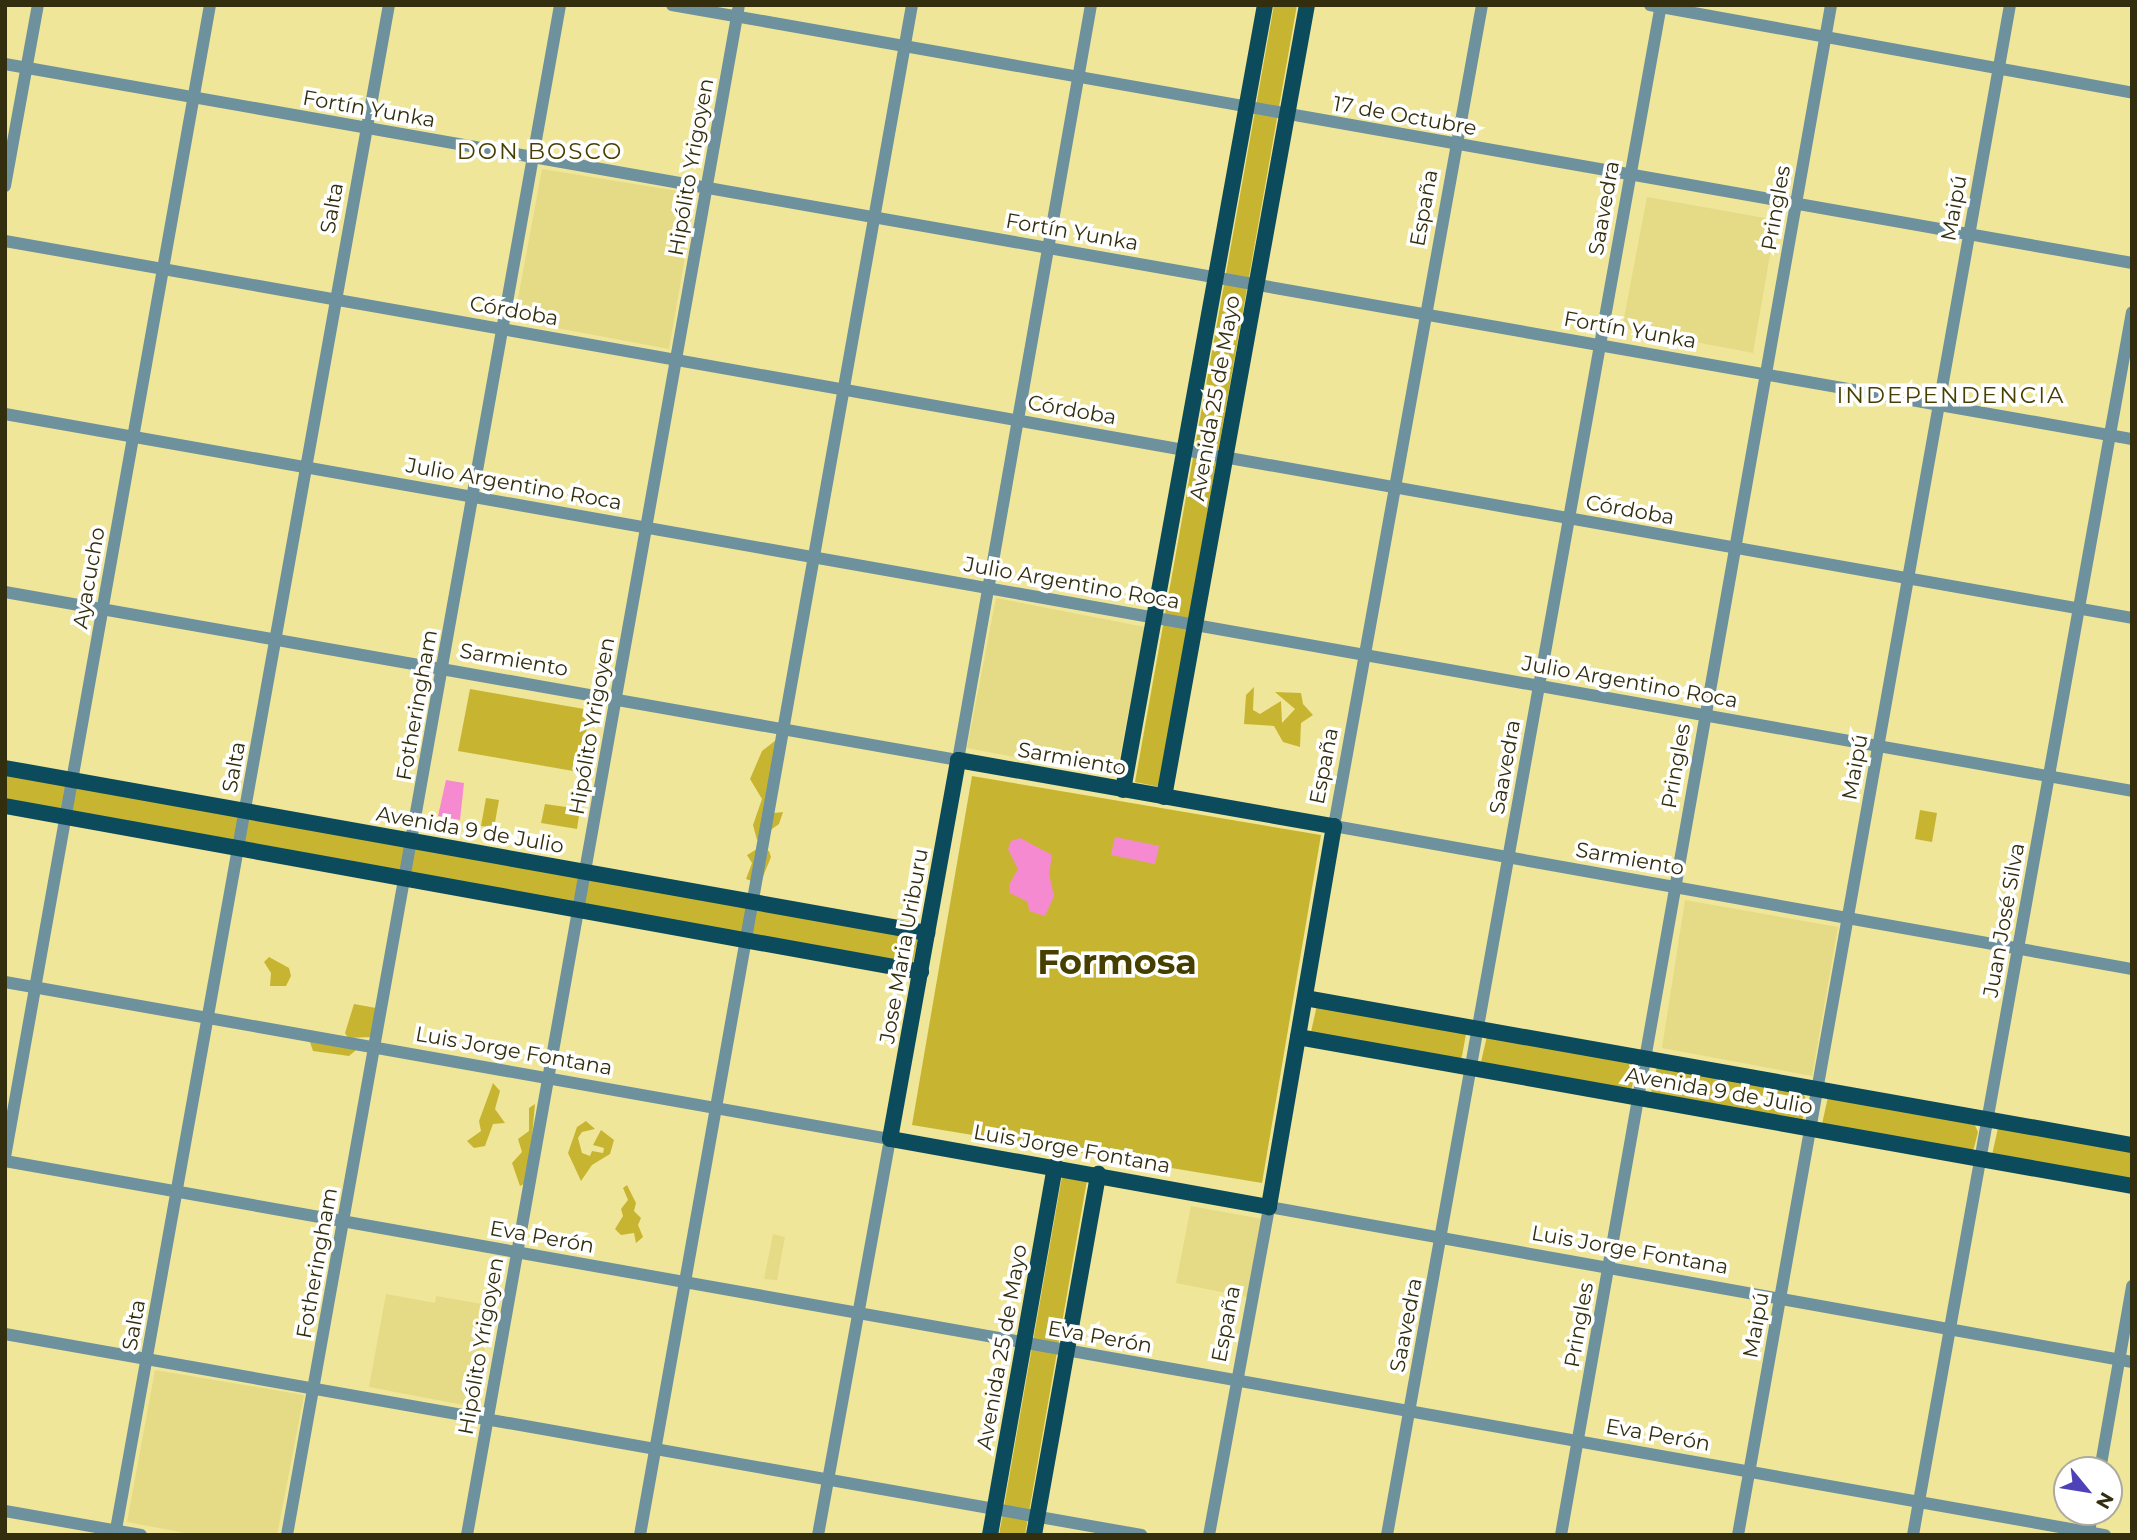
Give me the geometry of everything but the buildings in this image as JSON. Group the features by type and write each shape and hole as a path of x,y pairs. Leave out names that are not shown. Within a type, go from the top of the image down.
{"main road":[{"name":"Avenida 25 de Mayo","path":"1123,790 1265,5"},
{"name":"Avenida 25 de Mayo","path":"1164,797 1307,5"},
{"name":"Sarmiento","path":"958,760 1334,827"},
{"name":"Jose Maria Uriburu","path":"890,1139 958,760"},
{"name":"Avenida 9 de Julio","path":"5,768 927,933"},
{"path":"5,806 406,876 921,972"},
{"name":"España","path":"1269,1207 1334,827"},
{"name":"Avenida 9 de Julio","path":"1305,998 2132,1144"},
{"name":"Avenida 9 de Julio","path":"1298,1037 2132,1186"},
{"name":"Luis Jorge Fontana","path":"890,1139 1055,1166 1269,1207"},
{"name":"Avenida 25 de Mayo","path":"990,1535 1055,1166"},
{"path":"1034,1535 1098,1174"}],"street":[{"path":"5,186 38,5"},
{"name":"Ayacucho","path":"5,1159 133,437 160,268 210,5"},
{"name":"Salta","path":"116,1532 389,5"},
{"name":"Fotheringham","path":"287,1535 560,5"},
{"name":"17 de Octubre","path":"672,5 738,11 905,46 2132,263"},
{"path":"640,1535 912,5"},
{"path":"958,760 1091,5"},
{"name":"España","path":"1334,827 1482,5"},
{"name":"Pringles","path":"1561,1535 1831,5"},
{"name":"Maipú","path":"1738,1535 2010,5"},
{"path":"1657,6 2132,93"},
{"name":"Saavedra","path":"1387,1535 1657,6"},
{"name":"Hipólito Yrigoyen","path":"467,1535 738,11"},
{"name":"Fortín Yunka","path":"5,64 874,215 2132,439"},
{"name":"Córdoba","path":"5,241 2132,618"},
{"name":"Juan José Silva","path":"1913,1535 2132,312"},
{"name":"Julio Argentino Roca","path":"5,414 813,555 2132,791"},
{"name":"Sarmiento","path":"5,592 958,760"},
{"name":"Sarmiento","path":"1334,827 2132,969"},
{"name":"Luis Jorge Fontana","path":"5,982 890,1139"},
{"path":"818,1535 890,1139"},
{"name":"Eva Perón","path":"5,1159 177,1192 2105,1535"},
{"name":"España","path":"1209,1535 1269,1207"},
{"name":"Luis Jorge Fontana","path":"1269,1207 2125,1361"},
{"path":"2103,1456 2125,1361 2132,1286"},
{"path":"5,1334 1141,1535"},
{"path":"5,1511 141,1535"}],"shaded area":[{"path":"1274,5 1297,5 1159,787 1135,782"},
{"path":"542,169 696,194 669,349 514,320"},
{"path":"1647,197 1776,220 1753,353 1622,328"},
{"path":"996,598 1145,627 1116,776 967,748"},
{"path":"1254,687 1253,710 1260,714 1281,701 1282,723 1295,709 1275,692 1301,693 1303,704 1313,715 1301,723 1300,747 1283,742 1274,726 1244,724 1246,695"},
{"path":"470,689 590,710 579,772 458,751"},
{"path":"776,740 774,813 783,812 779,824 757,840 753,825 762,799 750,779 762,751"},
{"path":"5,774 918,938 913,963 5,800"},
{"path":"972,776 1321,835 1262,1183 912,1125"},
{"path":"446,780 464,783 460,820 438,816"},
{"path":"486,798 499,800 494,828 481,826"},
{"path":"545,804 580,809 577,829 541,823"},
{"path":"1920,810 1937,813 1932,842 1915,839"},
{"path":"1115,837 1159,846 1155,864 1111,855"},
{"path":"1020,838 1052,855 1049,874 1054,896 1045,916 1029,911 1028,902 1010,893 1009,885 1018,869 1008,849 1011,841"},
{"path":"757,849 769,851 771,857 760,884 746,879 752,863 747,855"},
{"path":"1685,900 1838,927 1812,1076 1662,1048"},
{"path":"269,957 289,968 291,976 286,986 270,986 271,973 264,962"},
{"path":"354,1004 376,1008 371,1037 348,1038 345,1033"},
{"path":"1317,1005 1466,1034 1462,1056 1460,1061 1311,1032"},
{"path":"1487,1036 1636,1064 1632,1087 1630,1091 1481,1062"},
{"path":"309,1039 356,1050 349,1056 313,1051"},
{"path":"1657,1067 1802,1090 1807,1102 1803,1118 1800,1122 1651,1093"},
{"path":"493,1083 500,1091 495,1109 505,1123 493,1124 485,1146 474,1148 467,1141 481,1131 479,1121"},
{"path":"1828,1097 1973,1121 1978,1132 1974,1148 1971,1153 1822,1124"},
{"path":"535,1104 528,1182 520,1186 512,1163 522,1152 518,1139 529,1131 529,1108"},
{"path":"586,1121 595,1129 582,1132 578,1138 582,1153 590,1156 592,1151 603,1153 604,1148 593,1145 601,1130 614,1140 610,1154 592,1165 581,1181 568,1153 577,1127"},
{"path":"1998,1128 2132,1150 2132,1183 1992,1155"},
{"path":"1062,1176 1087,1180 1025,1535 999,1535"},
{"path":"627,1185 636,1203 634,1211 641,1218 638,1225 643,1237 636,1243 634,1233 621,1235 615,1229 623,1216 621,1209 628,1200 623,1188"},
{"path":"1191,1206 1262,1219 1247,1297 1176,1283"},
{"path":"773,1234 785,1237 777,1280 764,1279"},
{"path":"386,1294 435,1303 436,1296 493,1306 474,1407 369,1387"},
{"path":"155,1370 304,1395 277,1535 196,1535 127,1522"}],"district":[{"name":"DON BOSCO","path":"540,151"},
{"name":"INDEPENDENCIA","path":"1951,395"},
{"name":"Formosa","path":"1117,962"}]}
